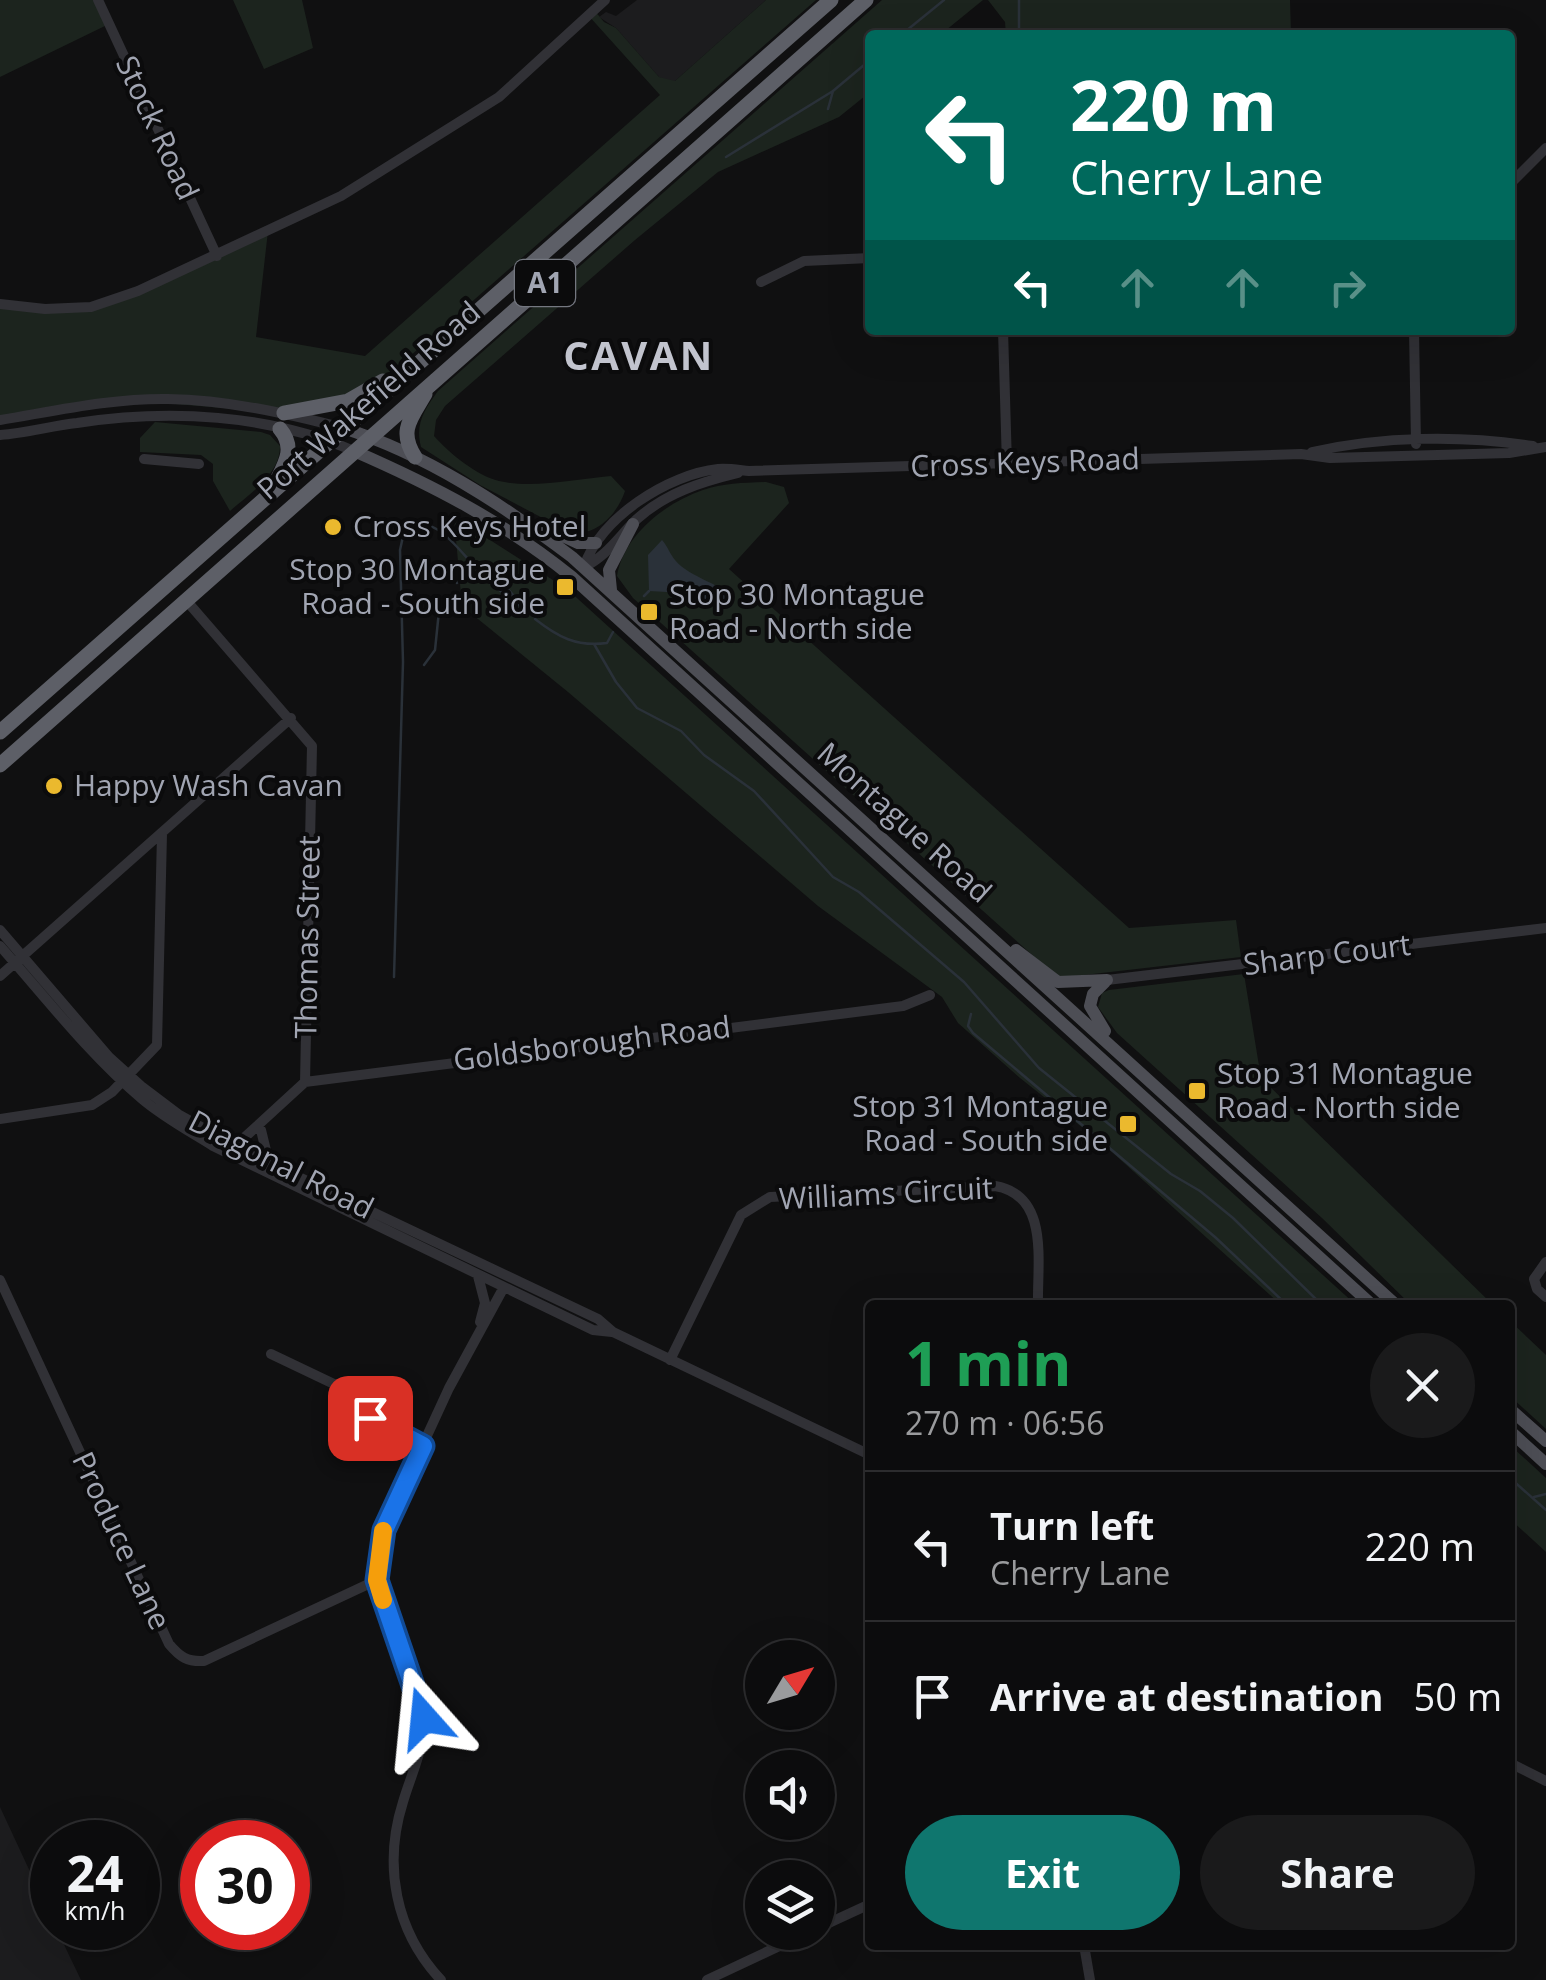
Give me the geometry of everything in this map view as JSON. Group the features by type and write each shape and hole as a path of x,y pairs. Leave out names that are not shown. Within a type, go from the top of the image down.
{"highway":[{"name":"Port Wakefield Road","path":"0,732 832,0"},
{"name":"Port Wakefield Road","path":"0,765 866,0"},
{"path":"271,492 290,450 282,421 360,396 441,342"},
{"path":"415,457 407,445 406,431 432,382"},
{"path":"147,600 176,593 185,599"},
{"path":"68,671 78,683 105,670"}],"main road":[{"name":"Montague Road","path":"343,428 415,457 532,526 584,567 1391,1300"},
{"name":"Montague Road","path":"354,451 442,490 534,548 644,642 1367,1300"},
{"path":"477,494 511,506 566,539 596,543"},
{"path":"611,590 610,570 633,524"},
{"path":"534,548 584,567 587,580 644,642"},
{"path":"984,930 1030,958 1054,980 1108,980"},
{"path":"1108,980 1093,994 1090,1006 1127,1060"},
{"path":"1515,1413 1546,1442"},
{"path":"1515,1436 1546,1464"}],"street":[{"name":"Stock Road","path":"98,0 216,256"},
{"path":"0,304 45,309 90,307 216,256 341,196 499,97 605,0"},
{"path":"1515,179 1546,148"},
{"path":"760,282 804,260 865,258"},
{"path":"1003,335 1007,465"},
{"path":"1414,335 1416,456"},
{"path":"130,417 138,400"},
{"path":"0,420 138,400 191,400 282,421 354,451"},
{"path":"0,435 130,417 282,421 343,428"},
{"name":"Cross Keys Road","path":"584,567 596,543 629,509 661,487 712,470 1007,465 1301,454 1364,444 1482,440 1545,447"},
{"name":"Cross Keys Road","path":"1301,454 1330,458 1416,456 1509,453 1545,447"},
{"path":"144,459 199,464"},
{"name":"Cross Keys Road","path":"584,567 600,560 659,503 686,488 749,471"},
{"name":"Thomas Street","path":"185,599 312,746 306,1082"},
{"path":"0,976 291,718"},
{"path":"0,1119 92,1105 112,1092 157,1045 162,834"},
{"name":"Sharp Court","path":"1108,980 1546,928"},
{"name":"Diagonal Road","path":"0,930 18,960"},
{"name":"Diagonal Road","path":"0,946 18,960 157,1111 477,1275 594,1330 613,1332"},
{"name":"Goldsborough Road","path":"306,1082 902,1006 930,994"},
{"path":"242,1155 263,1124 306,1082"},
{"path":"263,1124 269,1163"},
{"name":"Diagonal Road","path":"242,1155 269,1163 598,1319 613,1332 865,1453"},
{"name":"Williams Circuit","path":"670,1360 741,1215 770,1197 996,1186 1010,1189 1022,1195 1035,1219 1038,1300"},
{"path":"1546,1262 1534,1278 1546,1297"},
{"path":"441,1980 412,1942 396,1895 392,1854 401,1807 422,1745 424,1718 377,1580 384,1530 477,1333 504,1287 487,1266"},
{"path":"477,1275 485,1303 477,1333"},
{"name":"Produce Lane","path":"0,1280 169,1644 179,1657 204,1661 377,1580"},
{"path":"271,1354 336,1385 354,1396 370,1418 423,1446"},
{"path":"1515,1766 1546,1781"},
{"path":"835,1920 865,1906"},
{"path":"707,1980 770,1950"},
{"path":"1085,1950 1090,1980"}],"shaded area":[{"path":"0,0 98,0 109,24 0,77"},
{"path":"233,0 302,0 313,48 264,69"},
{"path":"637,0 766,0 675,81 667,81 616,28 599,17 606,12 616,16"},
{"path":"766,0 816,0 377,385 284,413 139,401 0,421 0,304 91,307 268,231 256,337 365,356 660,95 588,15 594,10 616,28 659,77 675,81"},
{"path":"882,0 983,0 946,30 865,30 865,96 839,117 718,172 445,406 436,420 434,436 464,463 491,478 526,484 611,476 625,491 604,523 588,532 569,532 480,485 421,447 422,418 438,391"},
{"path":"988,0 1290,0 1291,30 1006,30 1005,22"},
{"path":"155,422 261,432 280,446 279,456 262,483 230,511 213,481 213,464 201,455 140,452 140,438"},
{"path":"766,482 784,487 789,503 729,569 1129,928 1236,920 1241,957 1058,978 633,598 617,576 628,547 648,522 703,490"},
{"path":"454,517 567,589 1350,1300 1275,1300 1102,1143 958,1023 942,997 818,906 462,606"},
{"path":"662,540 681,566 733,600 698,606 681,602 667,592 649,591 648,555"},
{"path":"477,569 502,581 535,619 488,583"},
{"path":"1244,974 1261,1078 1488,1300 1406,1300 1322,1218 1117,1033 1098,1007 1102,993"},
{"path":"1515,1326 1546,1355 1546,1429 1515,1401"},
{"path":"1515,1450 1546,1478 1546,1552 1515,1524"},
{"path":"0,1807 30,1872 30,1950 67,1950 81,1980 0,1980"}],"waterway":[{"path":"907,30 944,0"},
{"path":"1019,0 1019,30"},
{"path":"726,157 833,91 865,64"},
{"path":"828,109 833,91"},
{"path":"394,977 403,662 400,550 404,532 414,526 435,528 477,569"},
{"path":"457,583 469,564"},
{"path":"644,596 649,591"},
{"path":"424,665 435,650 439,611"},
{"path":"535,619 577,642 607,643 613,632"},
{"path":"594,644 637,708 681,731 704,755 754,791 833,877 859,892 964,982 1039,1068 1171,1174 1233,1218 1317,1300"},
{"path":"971,1014 968,1026 973,1033 1215,1237 1282,1300"},
{"path":"1515,1482 1546,1510"},
{"path":"1534,1497 1546,1494"}],"slow traffic":[{"path":"383,1531 377,1580 383,1600"}],"place":[{"name":"Cross Keys Hotel","path":"333,527"},
{"name":"Stop 30 Montague Road - South side","path":"565,587"},
{"name":"Stop 30 Montague Road - North side","path":"649,612"},
{"name":"Happy Wash Cavan","path":"54,786"},
{"name":"Stop 31 Montague Road - North side","path":"1197,1091"},
{"name":"Stop 31 Montague Road - South side","path":"1128,1124"}],"district":[{"name":"CAVAN","path":"639,356"}],"route":[{"path":"370,1418 423,1446 384,1530 377,1580 424,1718"}]}
